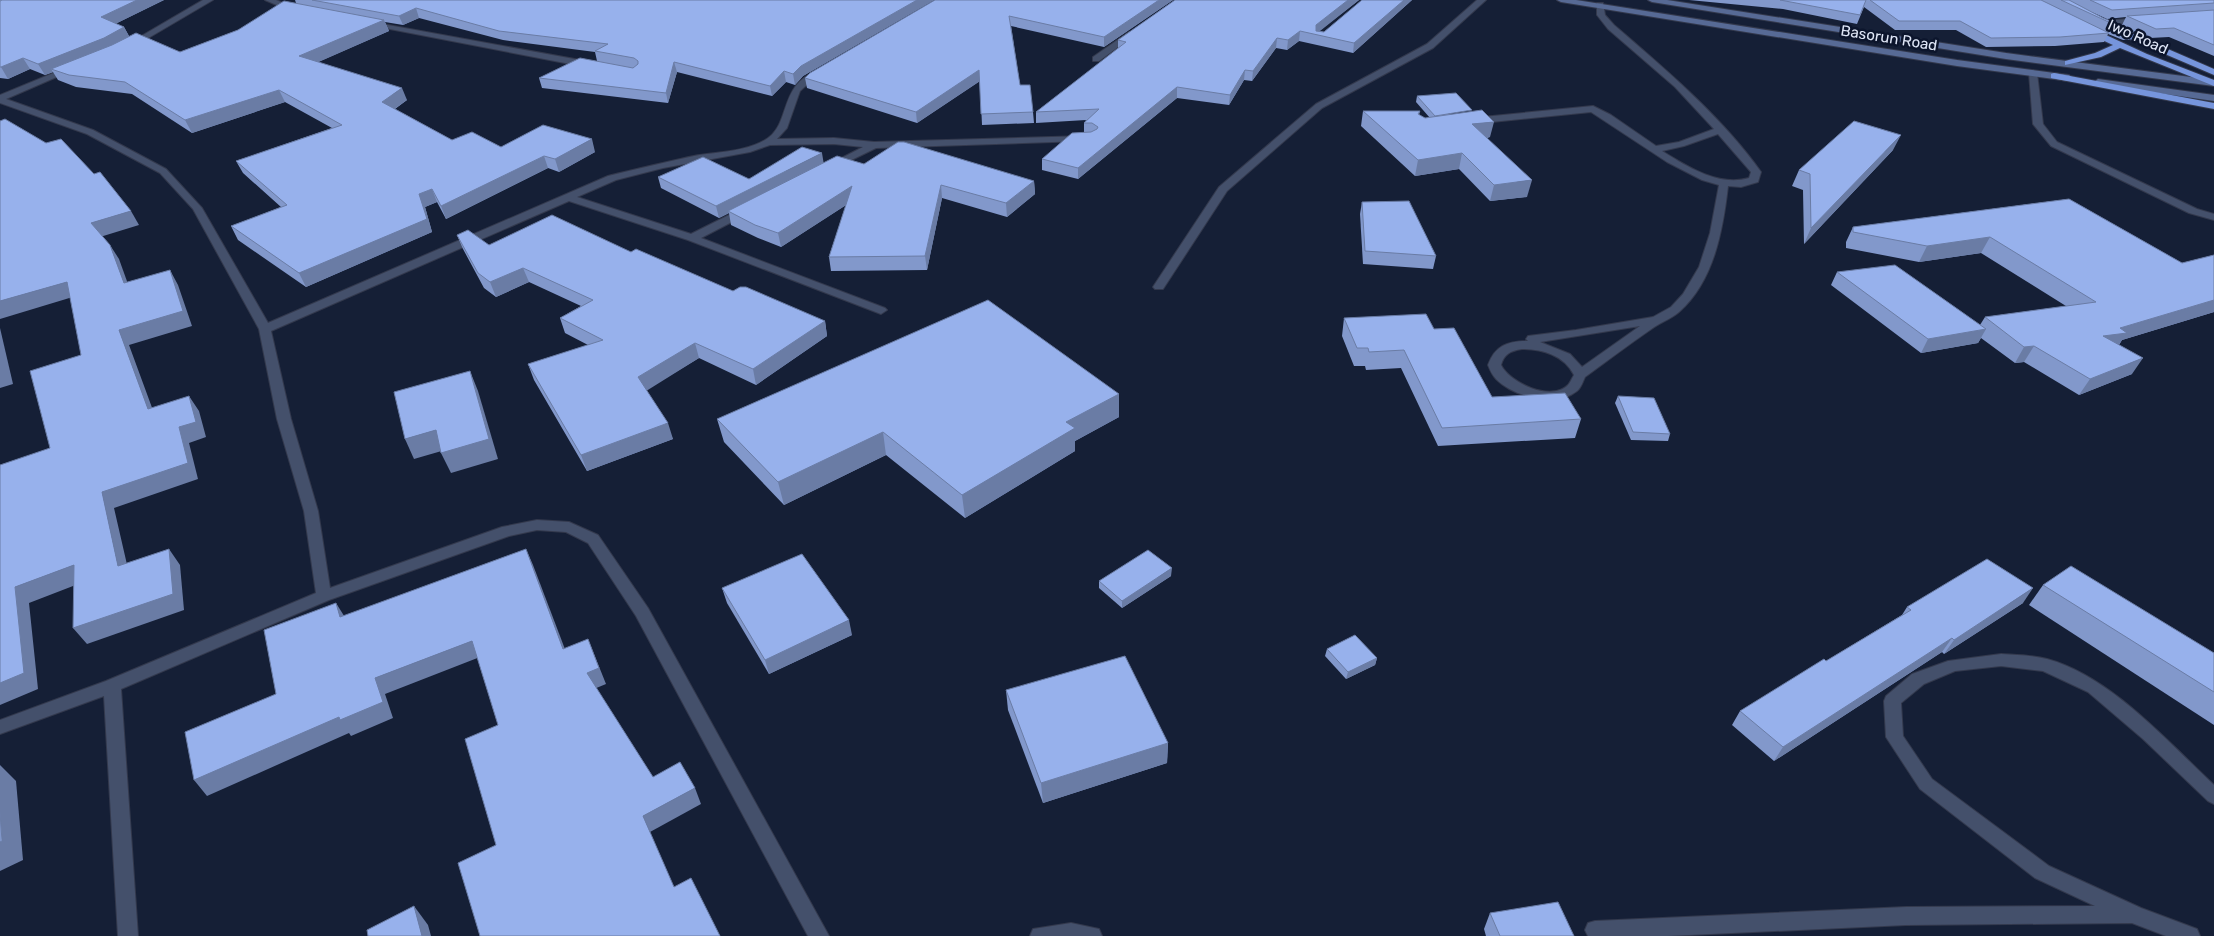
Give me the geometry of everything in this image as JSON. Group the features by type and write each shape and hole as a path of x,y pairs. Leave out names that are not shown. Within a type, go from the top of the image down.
{"highway":[{"name":"Iwo Road","path":"2093,19 2214,72"},
{"name":"Iwo Road","path":"2078,25 2120,45 2214,83"},
{"path":"2132,36 2214,68"},
{"path":"2068,63 2098,55 2120,45"},
{"path":"2054,76 2214,106"}],"main road":[{"name":"Basorun Road","path":"1561,0 1957,63 2214,98"},
{"name":"Basorun Road","path":"1652,0 2006,56 2214,83"}],"street":[{"path":"122,49 209,0"},
{"path":"269,0 303,11"},
{"path":"1159,287 1223,189 1319,106 1430,46 1482,0"},
{"path":"1466,122 1578,108 1593,109 1696,175 1739,184 1754,180 1756,172 1746,158 1678,85 1611,27 1601,15 1600,5"},
{"path":"2102,23 2149,20"},
{"path":"356,21 596,66"},
{"path":"1096,59 1142,27"},
{"path":"0,99 79,66"},
{"path":"769,142 782,128 796,90 807,80 832,66"},
{"path":"2033,73 2038,124 2054,144 2193,211 2214,217"},
{"path":"0,99 90,132 163,171 197,208 265,329 284,420 311,511 324,596"},
{"path":"1656,148 1681,144 1719,130"},
{"path":"265,329 612,178 663,165 750,150 769,142 834,141 874,145 1091,138"},
{"path":"822,172 874,145"},
{"path":"1580,375 1657,319 1674,310 1700,277 1722,208 1724,182"},
{"path":"568,197 692,238 880,310"},
{"path":"692,238 752,207"},
{"path":"1537,346 1532,339 1576,334 1657,319"},
{"path":"1537,346 1566,357 1575,366 1580,375 1579,383 1561,394 1548,395 1518,389 1506,382 1498,374 1494,366 1495,358 1501,351 1510,347 1537,346"},
{"path":"0,727 112,686 324,596 507,531 537,525 569,527 593,539 642,612 819,936"},
{"path":"2190,936 2135,915 2042,872 1926,784 1895,737 1892,702 1918,678 1954,665 2001,660 2045,665 2094,687 2149,734 2214,796"},
{"path":"112,686 128,936"},
{"path":"1595,930 1906,916 2135,915"},
{"path":"1040,936 1071,932 1092,936"}],"building":[{"path":"137,0 101,17 124,27 104,38 38,64 23,58 0,67 0,1"},
{"path":"312,0 917,0 801,66 793,74 784,71 770,86 674,62 666,93 539,78 580,58 633,68 638,64 638,61 634,58 595,51 608,44 499,31 416,8 399,16"},
{"path":"935,0 1159,0 1104,37 1009,16 1020,85 1030,85 1033,112 981,114 979,70 916,112 805,78 810,73"},
{"path":"1175,0 1348,0 1316,25 1316,31 1324,32 1362,0 1404,0 1354,43 1300,31 1288,40 1277,38 1253,71 1245,70 1230,95 1177,87 1078,168 1042,159 1072,133 1091,132 1097,129 1098,127 1092,123 1084,123 1099,109 1036,112 1126,42 1118,40"},
{"path":"1780,0 1866,0 1860,15"},
{"path":"1870,0 2041,0 2109,33 2060,37 1991,38 1960,21 1899,21"},
{"path":"2061,0 2069,0 2103,18 2134,31 2128,31"},
{"path":"2090,0 2214,0 2214,3 2112,10"},
{"path":"284,1 384,20 299,56 402,88 382,102 452,140 472,132 501,147 543,125 592,139 555,159 544,156 441,206 432,189 419,194 427,219 299,273 231,226 287,205 236,161 342,125 279,90 185,120 125,82 69,75 51,69 112,45 136,33 180,52 238,30"},
{"path":"2214,10 2214,45 2174,28 2156,29 2127,16"},
{"path":"1456,93 1472,110 1435,116 1417,96"},
{"path":"1482,110 1494,122 1472,124 1532,180 1494,185 1462,153 1418,160 1363,111 1420,111 1418,114 1425,118"},
{"path":"5,119 46,143 61,139 94,174 100,172 131,211 91,223 110,245 124,283 170,270 183,311 119,330 148,409 189,396 196,422 179,427 188,463 102,492 118,566 169,549 173,594 73,628 74,565 15,587 24,673 0,683 0,465 50,448 30,371 81,355 67,282 0,301 0,121"},
{"path":"1854,121 1901,135 1811,228 1810,174 1799,170"},
{"path":"898,142 904,142 1034,181 1006,203 941,185 925,256 829,257 852,186 778,233 755,225 728,211 837,156 864,164"},
{"path":"802,147 822,153 716,206 658,177 703,157 749,179"},
{"path":"2069,199 2182,263 2214,255 2214,300 2120,328 2127,333 2103,336 2143,358 2090,379 2034,346 2024,347 1985,317 2096,302 1990,237 1927,246 1853,232 1853,227"},
{"path":"1409,201 1436,256 1365,251 1362,202"},
{"path":"552,215 631,252 636,249 733,291 740,287 746,287 825,321 753,369 695,343 638,377 668,423 581,455 528,364 603,340 560,318 593,300 523,268 490,282 478,273 457,235 468,230 489,245"},
{"path":"1895,265 1986,329 1928,339 1837,272"},
{"path":"988,300 1119,394 1066,422 1075,428 962,495 883,432 778,482 717,419"},
{"path":"1426,314 1434,329 1454,328 1492,397 1565,393 1581,419 1442,428 1404,350 1369,352 1368,348 1357,348 1344,318"},
{"path":"470,371 489,439 441,453 436,430 405,439 394,392"},
{"path":"1618,396 1654,398 1670,434 1633,432"},
{"path":"526,549 563,649 588,639 599,668 587,673 653,777 680,762 695,788 643,816 674,887 691,878 720,936 480,936 458,863 496,845 465,739 498,725 472,641 375,678 383,702 340,720 339,717 194,780 185,732 276,694 264,630 336,603 340,617"},
{"path":"1148,550 1172,568 1122,601 1099,581"},
{"path":"802,554 849,620 765,660 722,588"},
{"path":"1987,559 2033,588 1783,747 1740,711 1824,659 1826,661 1911,610 1907,607"},
{"path":"2071,566 2214,653 2214,692 2043,585"},
{"path":"1355,635 1377,658 1348,672 1327,649"},
{"path":"1125,656 1168,743 1041,783 1006,690"},
{"path":"0,812 2,841 0,842"},
{"path":"1558,902 1574,936 1500,936 1490,913"},
{"path":"414,906 422,936 368,936 367,930"}]}
